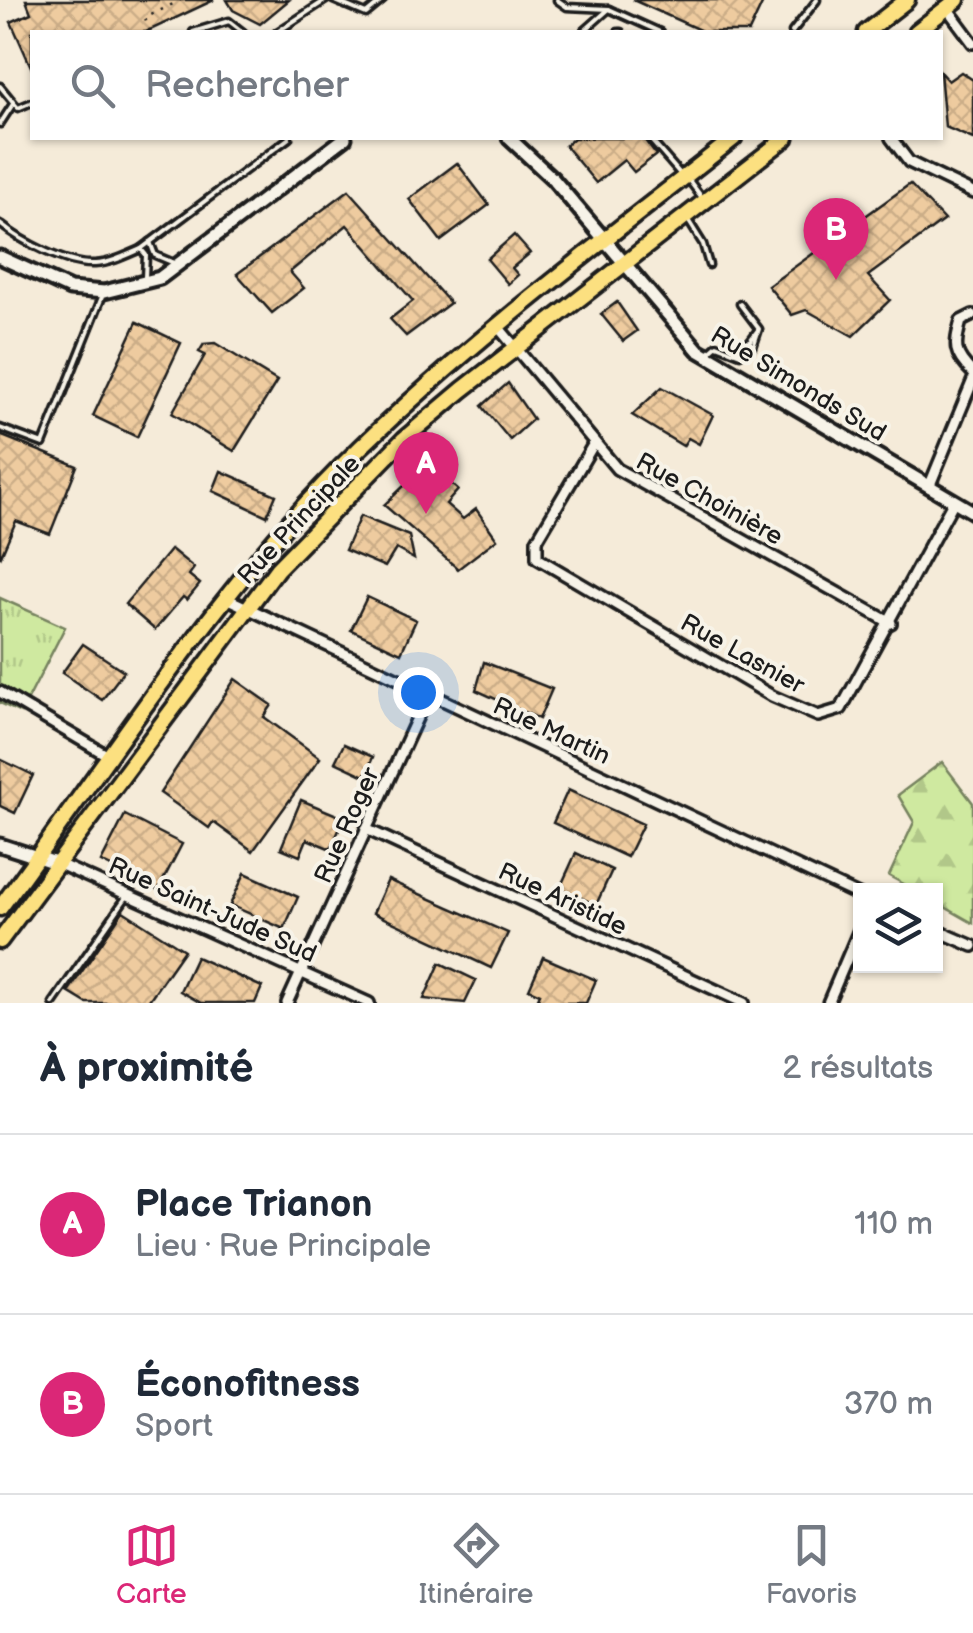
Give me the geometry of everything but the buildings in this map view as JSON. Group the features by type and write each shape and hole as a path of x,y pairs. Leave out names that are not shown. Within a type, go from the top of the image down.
{"main road":[{"path":"869,30 907,0"},
{"path":"919,30 952,4"},
{"name":"Rue Principale","path":"0,908 228,598 358,450 604,240 731,140"},
{"name":"Rue Principale","path":"0,941 276,569 404,439 514,346 784,140"}],"street":[{"path":"952,4 973,43"},
{"path":"0,256 70,289 104,292 144,283 182,264 341,140"},
{"name":"Rue Simonds Sud","path":"513,140 553,179 677,330 705,355 973,512"},
{"path":"892,140 909,162 973,193"},
{"path":"928,487 973,376 954,348 961,321 973,315"},
{"name":"Rue Choinière","path":"498,328 617,469 891,623"},
{"name":"Rue Lasnier","path":"593,444 535,544 537,558 772,696 818,716 841,709 954,501"},
{"name":"Rue Martin","path":"228,598 853,893"},
{"path":"0,692 110,757"},
{"name":"Rue Roger","path":"287,1003 428,694"},
{"name":"Rue Aristide","path":"366,829 744,1003"},
{"name":"Rue Saint-Jude Sud","path":"0,844 59,864 369,1003"},
{"path":"943,933 973,946"},
{"path":"828,1003 853,944"}],"lane":[{"path":"280,30 330,0 366,14 384,0"},
{"path":"557,0 568,7 609,9 656,30"},
{"path":"795,30 818,0"},
{"path":"585,30 609,9"},
{"path":"200,30 229,21 240,30"},
{"path":"801,26 805,30"},
{"path":"0,86 18,108 30,103"},
{"path":"0,124 13,104"},
{"path":"0,224 58,254 92,264 141,248 287,140"},
{"path":"651,140 706,203"},
{"path":"686,218 703,244 709,265"},
{"path":"150,242 164,262 182,264"},
{"path":"141,248 147,269 144,283"},
{"path":"0,428 43,444 104,292"},
{"path":"705,355 718,345 740,354 753,347 759,329 740,304"},
{"path":"390,421 404,439"},
{"path":"54,1003 128,895"}],"path":[{"path":"150,30 144,18 181,0"}],"green space":[{"path":"0,598 65,627 21,713 0,703"},
{"path":"942,762 973,803 973,923 943,906 943,883 902,883 889,876 914,822 898,795"}],"place":[{"name":"Éconofitness","path":"836,280"},
{"name":"Place Trianon","path":"426,514"}]}
